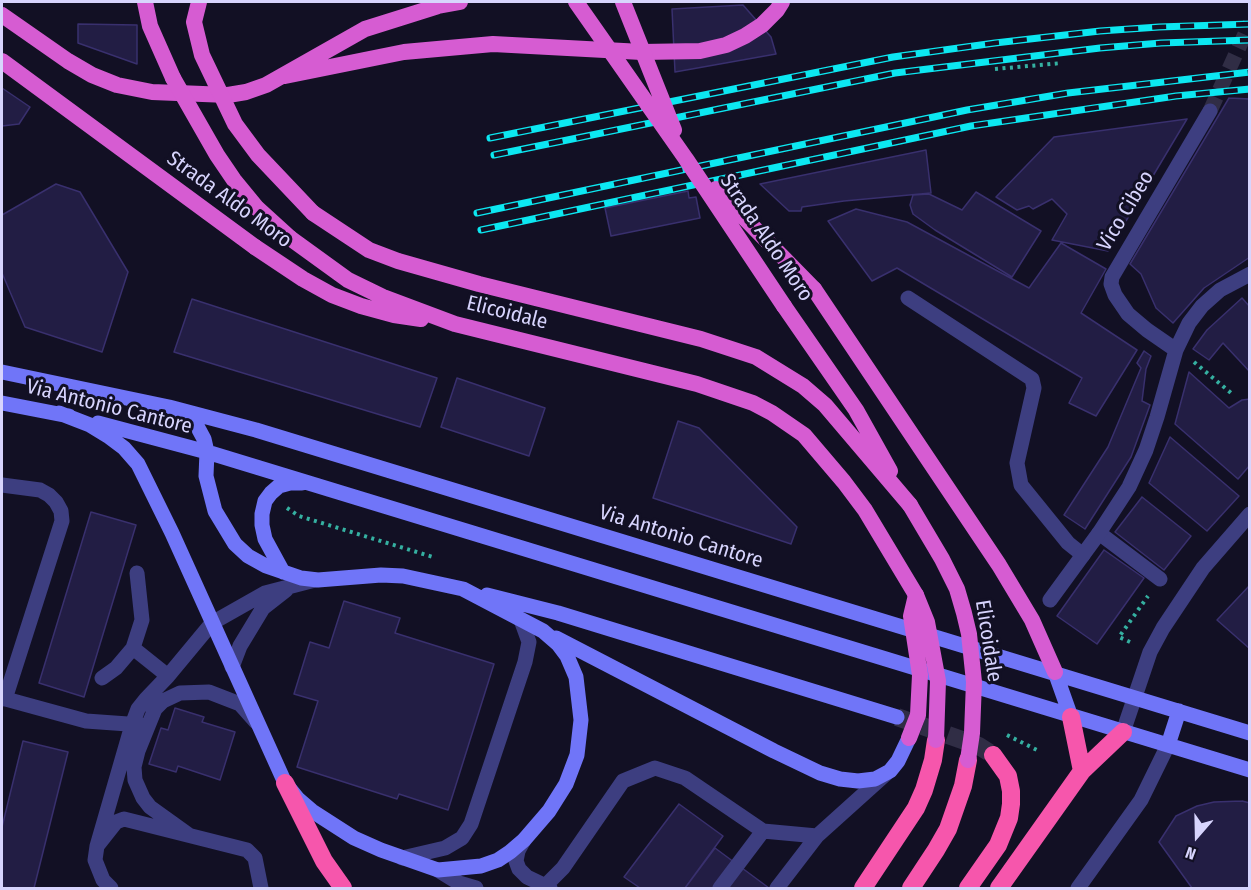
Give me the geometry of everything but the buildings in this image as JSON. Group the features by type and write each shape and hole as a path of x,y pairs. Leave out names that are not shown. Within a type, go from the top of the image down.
{"highway":[{"name":"Elicoidale","path":"145,2 150,26 160,52 217,155 257,208 290,238 348,280 383,297 455,324 698,384 753,403 804,435 865,510 916,595 927,622 938,681 936,740"},
{"path":"199,2 194,22 202,55 235,124 265,163 313,213 369,250 398,261 479,284 701,339 756,357 803,386 825,405 910,505"},
{"path":"2,15 68,61 92,75 117,85 152,92 228,95 246,92 285,76 364,29 427,9 460,2"},
{"name":"Strada Aldo Moro","path":"576,2 686,159 856,410 910,505"},
{"path":"623,2 686,159 814,289 999,565 1032,620 1055,672"},
{"path":"285,76 404,52 493,44 642,52 700,51 726,45 745,36 762,25 782,2"},
{"name":"Strada Aldo Moro","path":"2,61 255,247 303,279 332,295 361,306 394,315 455,324"},
{"name":"Elicoidale","path":"910,505 957,589 969,634 974,682 972,733 968,760"},
{"path":"909,738 918,715 920,675 911,616 916,595"},
{"path":"1071,717 1082,771"},
{"path":"999,888 1082,771 1123,732"},
{"path":"862,888 916,808 930,770 936,740"},
{"path":"968,888 998,845 1010,811 1011,791 1008,776 993,755"},
{"path":"911,888 948,829 963,786 968,760"},
{"path":"285,783 324,861 343,888"}],"main road":[{"name":"Via Antonio Cantore","path":"2,372 169,407 256,430 1250,733"},
{"name":"Via Antonio Cantore","path":"2,403 59,413 207,452 1250,770"},
{"name":"Via Antonio Cantore","path":"169,407 188,417 197,426 204,439 207,452"},
{"path":"59,413 90,425 108,436 124,448 138,464 285,783 298,799 332,825 354,838 438,870 482,866 498,860 524,840 549,811 566,784 577,755 579,742 581,720 576,677 567,656 558,644 543,631"},
{"path":"207,452 206,476 209,495 224,528 235,544 248,556 283,572 301,578 318,580 381,575 403,576 463,590 558,613 897,717"},
{"path":"283,572 265,539 262,525 265,502 279,486 290,483 308,483"},
{"path":"463,590 774,752 820,773 858,781 874,778 890,771 898,761 909,738"},
{"path":"1055,672 1071,717"},
{"path":"1168,745 1179,711"}],"street":[{"name":"Vico Cibeo","path":"1176,350 1128,314 1115,295 1111,284 1112,277 1210,111"},
{"path":"1050,600 1129,487 1146,450 1176,350 1189,323 1202,306 1220,290 1250,274"},
{"path":"908,298 1032,379 1034,388 1017,462 1022,485 1068,543 1083,555"},
{"path":"2,485 40,490 49,495 61,511 62,520 3,699 86,721 148,725"},
{"path":"1123,732 1150,652 1181,599 1224,542 1250,514"},
{"path":"1099,533 1160,579"},
{"path":"102,678 116,668 133,648 142,620 137,573"},
{"path":"111,888 103,880 95,864 98,846 138,709 212,623 265,593 318,580"},
{"path":"232,667 240,646 263,608 293,585"},
{"path":"402,858 445,848 462,838 471,824 525,662 529,642 521,620"},
{"path":"133,648 168,676"},
{"path":"189,835 150,807 138,789 134,767 155,709 163,701 180,693 209,692 240,704 257,723"},
{"path":"1078,888 1141,800 1168,745"},
{"path":"524,840 516,861 519,869 527,877 546,888 563,868 623,781 655,768 685,778 763,831 817,836"},
{"path":"777,888 817,836 890,771"},
{"path":"98,846 116,822 124,819 189,835 252,853 261,888"},
{"path":"720,888 763,831"},
{"path":"438,870 459,882 476,888"}],"path":[{"path":"995,69 1062,63"},
{"path":"1176,350 1215,378 1231,393"},
{"path":"1119,637 1160,579"}],"tunnel":[{"path":"1210,111 1250,23"},
{"path":"897,717 979,746 993,755"}],"railway":[{"path":"490,138 893,57 1100,31 1250,24"},
{"path":"494,155 895,73 1100,48 1250,40"},
{"path":"477,213 967,110 1068,93 1250,72"},
{"path":"481,230 971,126 1176,96 1250,89"}]}
